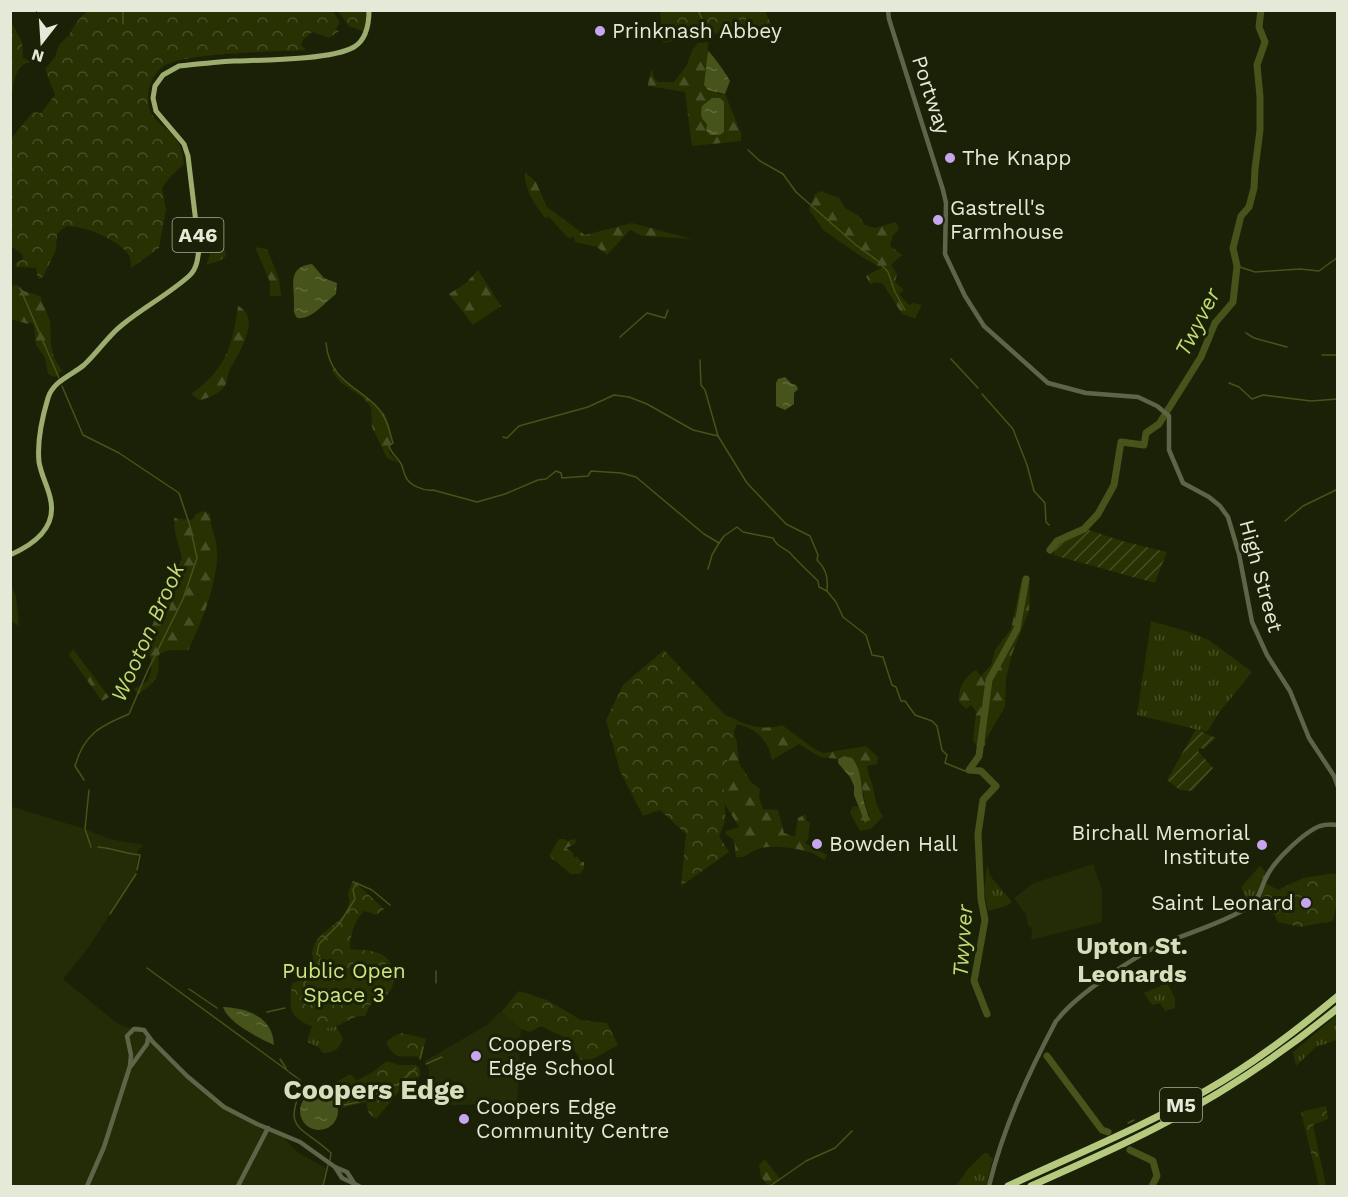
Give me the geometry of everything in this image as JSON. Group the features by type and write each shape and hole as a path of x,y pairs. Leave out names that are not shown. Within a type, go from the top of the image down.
{"highway":[{"name":"M5","path":"1008,1186 1110,1140 1209,1089 1265,1053 1338,996"},
{"name":"M5","path":"1031,1186 1154,1129 1215,1095 1269,1060 1338,1008"}],"main road":[{"name":"A46","path":"10,555 24,549 40,537 51,519 51,501 42,474 39,449 44,414 53,388 93,357 120,326 181,284 193,273 198,261 199,248 188,156 184,144 156,111 153,98 155,86 163,75 179,66 312,57 349,49 363,38 369,20 369,10"}],"street":[{"name":"Portway","path":"888,10 943,190 946,203 945,254 965,296 984,326 1048,383 1086,393 1138,397 1157,406 1167,414"},
{"name":"High Street","path":"1167,414 1169,450 1183,483 1209,497 1228,517 1239,554 1252,622 1267,655 1290,691 1309,738 1334,776 1338,788"},
{"path":"989,1186 1011,1114 1057,1020 1067,1008 1130,962 1168,942 1249,906 1258,897 1268,874 1302,838 1317,827 1329,824 1338,825"},
{"path":"87,1186 104,1147 128,1071 131,1059 127,1036 132,1029 142,1029 159,1049 216,1101 240,1116 300,1142 334,1167 347,1172 359,1186"},
{"path":"128,1071 148,1042 148,1036"},
{"path":"129,1047 136,1050 159,1049"},
{"path":"238,1186 268,1128"}],"shaded area":[{"path":"10,806 85,829 109,839 145,845 138,850 136,874 89,947 63,979 117,1023 129,1028 137,1025 145,1028 151,1038 207,1095 240,1116 281,1134 297,1152 326,1168 323,1186 11,1186"},
{"path":"1093,864 1102,890 1102,922 1031,940 1032,928 1028,926 1026,915 1014,898 1034,883"},
{"name":"Coopers Edge School","path":"500,1012 521,1029 517,1103 432,1106 428,1065 425,1061 487,1025"}],"green space":[{"path":"90,10 332,10 340,22 336,29 339,31 329,38 312,32 301,45 306,50 210,55 175,61 164,66 150,84 149,107 154,117 178,142 184,164 162,188 166,210 159,248 131,268 130,258 126,252 112,240 92,231 66,226 57,234 56,250 43,277 38,279 36,268 18,267 15,269 16,263 23,259 22,254 11,246 11,139 33,112 41,113 55,95 45,69 55,57 59,45 76,23"},
{"path":"338,11 367,11 364,32 349,26"},
{"path":"660,11 765,11 771,24 663,43"},
{"path":"11,24 22,42 23,58 32,62 26,63 19,70 14,80 11,97"},
{"path":"708,42 705,71 718,94 725,94 741,133 741,141 692,146 685,92 648,86 649,77 652,69 654,78 658,82 674,82 687,65 692,50 698,43"},
{"path":"525,172 536,182 547,207 585,235 632,223 692,239 642,236 630,230 607,255 597,247 575,242 574,237 568,238 549,217 545,218 528,191"},
{"path":"821,191 839,198 845,208 859,216 865,225 875,228 896,222 899,229 893,235 890,246 902,255 891,265 897,274 895,282 904,290 899,294 909,305 913,303 922,305 915,318 902,314 883,284 876,282 870,284 866,276 881,268 823,230 809,209 815,194"},
{"path":"217,235 222,236 226,256 206,265 210,255 209,246"},
{"path":"255,247 267,249 279,279 281,296 270,296 270,282"},
{"path":"478,270 501,306 473,325 449,294 466,283"},
{"path":"16,284 24,291 40,296 50,321 54,358 62,371 55,377 48,374 45,357 36,345 34,326 31,322 28,324 11,319 11,287"},
{"path":"238,306 245,312 249,327 243,346 230,369 224,387 213,396 199,400 191,394 203,385 220,366 230,345"},
{"path":"335,368 347,382 382,411 388,422 393,443 389,446 389,453 399,463 387,458 372,427 371,407 362,397 340,382 332,371"},
{"path":"203,511 210,514 216,542 217,562 212,588 203,615 188,650 164,651 160,654 157,674 151,684 138,694 134,689 147,681 151,673 150,657 144,644 182,558 174,518 192,520 196,514"},
{"path":"1086,529 1167,552 1155,583 1053,555 1058,542"},
{"path":"1022,578 1030,583 1029,611 1012,654 1006,679 1005,707 987,737 985,746 979,748 973,741 976,712 971,705 966,709 959,702 960,692 963,683 972,673 976,670 981,676 991,665 995,650 1011,629"},
{"path":"10,583 16,596 19,626 11,621"},
{"path":"1151,621 1209,640 1252,672 1218,714 1207,732 1137,715"},
{"path":"73,649 109,697 102,701 69,655"},
{"path":"664,650 725,715 738,720 727,760 724,785 725,817 719,836 729,852 681,886 686,834 660,810 643,816 620,771 606,720 623,685"},
{"path":"723,715 760,727 782,725 823,753 866,746 878,757 877,764 867,766 876,802 883,816 871,829 860,831 850,813 853,806 858,807 864,818 869,815 856,763 841,757 838,759 820,757 799,744 772,760 767,745 758,734 746,727 731,724 737,743 739,763 751,782 760,789 759,797 763,809 778,810 784,833 795,837 798,818 806,814 806,821 810,822 808,841 805,843 827,855 825,860 813,853 773,847 761,848 743,857 736,857 734,841 725,834 726,831 739,827 720,796"},
{"path":"1196,729 1216,738 1204,749 1200,748 1198,751 1213,768 1192,791 1180,790 1167,780"},
{"path":"559,839 576,840 575,844 566,848 573,853 574,858 577,856 581,862 584,862 584,868 580,874 571,874 549,856"},
{"path":"987,865 991,877 1012,902 988,911 984,891"},
{"path":"1260,866 1268,874 1258,897 1249,906 1241,887"},
{"path":"1335,873 1338,890 1333,921 1300,927 1278,922 1270,907 1254,903 1264,882 1278,890 1303,878"},
{"name":"Public Open Space 3","path":"353,880 384,909 376,915 364,911 353,929 350,949 372,951 384,956 389,960 394,971 393,983 388,994 371,1004 365,1016 356,1017 329,1028 310,1026 299,1020 292,1011 290,1001 292,983 310,974 313,964 313,946 321,935 345,914 349,901 348,893"},
{"path":"1167,983 1175,998 1175,1008 1165,1011 1160,1003 1152,1005 1144,993"},
{"path":"519,991 547,1000 581,1020 607,1023 618,1045 593,1059 581,1060 566,1038 541,1026 530,1032 521,1029 501,1012"},
{"path":"1337,1015 1337,1040 1316,1047 1296,1066 1293,1052"},
{"path":"312,1026 322,1028 336,1026 343,1038 338,1048 323,1053 318,1047 307,1042"},
{"path":"402,1033 426,1039 421,1058 397,1056 390,1049 386,1042"},
{"path":"387,1061 399,1065 416,1065 420,1069 420,1077 406,1083 376,1119 369,1114 366,1102 341,1108 336,1098 328,1091 332,1084 351,1074 356,1081"},
{"path":"1326,1106 1328,1119 1313,1125 1326,1186 1319,1186 1301,1112"},
{"path":"984,1153 989,1153 989,1156 993,1158 986,1186 956,1186 968,1169"},
{"path":"765,1159 780,1179 768,1186 761,1177 759,1165"}],"water":[{"path":"708,51 730,81 725,94 708,90 704,85"},
{"path":"712,98 720,98 724,102 724,132 720,135 710,135 702,116 702,106"},
{"path":"312,264 324,278 337,283 336,294 313,314 297,318 294,311 295,273 298,269"},
{"path":"785,377 798,389 794,393 794,404 785,410 776,406 776,383 778,379"},
{"path":"844,756 852,758 858,768 868,815 865,823 850,777 838,763 838,759"},
{"path":"223,1007 241,1009 264,1021 273,1035 274,1045 237,1024"},
{"path":"319,1092 333,1097 338,1111 333,1125 319,1130 305,1125 300,1111 305,1097"}],"waterway":[{"path":"123,10 123,24"},
{"path":"698,10 710,37"},
{"name":"Twyver","path":"1050,550 1057,541 1084,529 1098,514 1114,485 1121,442 1144,445 1146,433 1159,424 1201,357 1215,323 1233,302 1237,266 1233,248 1241,216 1249,207 1254,188 1260,130 1257,65 1265,42 1259,27 1261,10"},
{"path":"748,150 760,161 783,174 796,192 856,245 878,261 888,272 905,310"},
{"path":"1237,266 1255,272 1300,269 1319,271 1338,257"},
{"name":"Wooton Brook","path":"20,288 59,378"},
{"path":"620,337 647,313 665,318 668,310"},
{"path":"1246,333 1254,338 1287,347"},
{"path":"326,343 333,366 339,375 381,412 393,443 389,446 392,453 401,464 409,482 416,487 477,502 546,479 556,471 561,473 562,478 588,476 591,471 621,473 636,477 704,534 719,543 724,536 737,527 743,532 773,538 818,581 819,587 827,591 836,602 843,617 866,635 872,655 883,657 892,685 896,687 901,701 905,701 915,715 932,721 937,726 942,750 947,755 945,763 965,771 969,770"},
{"path":"1322,355 1338,355"},
{"path":"951,359 978,388"},
{"path":"700,360 701,385 705,390 718,436 747,483 786,524 810,536 818,555 817,560 826,574 827,591"},
{"path":"1229,383 1239,387 1252,399 1263,395 1311,401 1338,399"},
{"name":"Wooton Brook","path":"62,386 83,435 119,453 179,493 197,558 183,599 129,714 94,732 83,746 75,766 84,780"},
{"path":"982,394 1013,429 1034,491 1045,503 1046,522 1049,525"},
{"path":"503,437 507,438 519,426 588,407 614,395 629,397 647,404 693,430 718,436"},
{"path":"1285,521 1303,506 1338,489"},
{"path":"708,569 719,543"},
{"name":"Twyver","path":"987,1014 974,981 985,920 981,899 978,834 983,800 996,786 981,771 969,770 979,756 989,680 1017,629 1026,579"},
{"name":"Wooton Brook","path":"89,790 85,829 91,847"},
{"name":"Wooton Brook","path":"98,847 140,855 137,870"},
{"name":"Wooton Brook","path":"110,914 136,874"},
{"path":"320,956 317,954 319,944 339,924 355,899 353,890 356,883 372,890 390,905"},
{"path":"300,999 305,994 304,983 316,971 320,959"},
{"path":"147,968 288,1071"},
{"path":"436,971 436,983"},
{"path":"189,989 217,1008"},
{"path":"267,1012 285,1008"},
{"path":"420,1059 423,1047"},
{"name":"Twyver","path":"1047,1056 1102,1130 1108,1132"},
{"path":"426,1064 442,1057"},
{"path":"280,1059 286,1068"},
{"path":"344,1105 372,1098 384,1086 397,1085 416,1068"},
{"path":"289,1072 300,1080 303,1086 294,1112 295,1120 304,1132 331,1153 330,1160"},
{"path":"1128,1123 1134,1120"},
{"path":"770,1186 806,1161 835,1148 852,1131"},
{"name":"Twyver","path":"1130,1150 1153,1161 1157,1176 1152,1186"},
{"path":"323,1186 328,1165"}],"place":[{"name":"Prinknash Abbey","path":"600,31"},
{"name":"The Knapp","path":"950,158"},
{"name":"Gastrell's Farmhouse","path":"938,220"},
{"name":"Bowden Hall","path":"817,844"},
{"name":"Birchall Memorial Institute","path":"1262,845"},
{"name":"Saint Leonard","path":"1306,903"},
{"name":"Coopers Edge School","path":"476,1056"},
{"name":"Coopers Edge Community Centre","path":"464,1119"}],"district":[{"name":"Upton St. Leonards","path":"1132,960"},
{"name":"Coopers Edge","path":"374,1090"}]}
